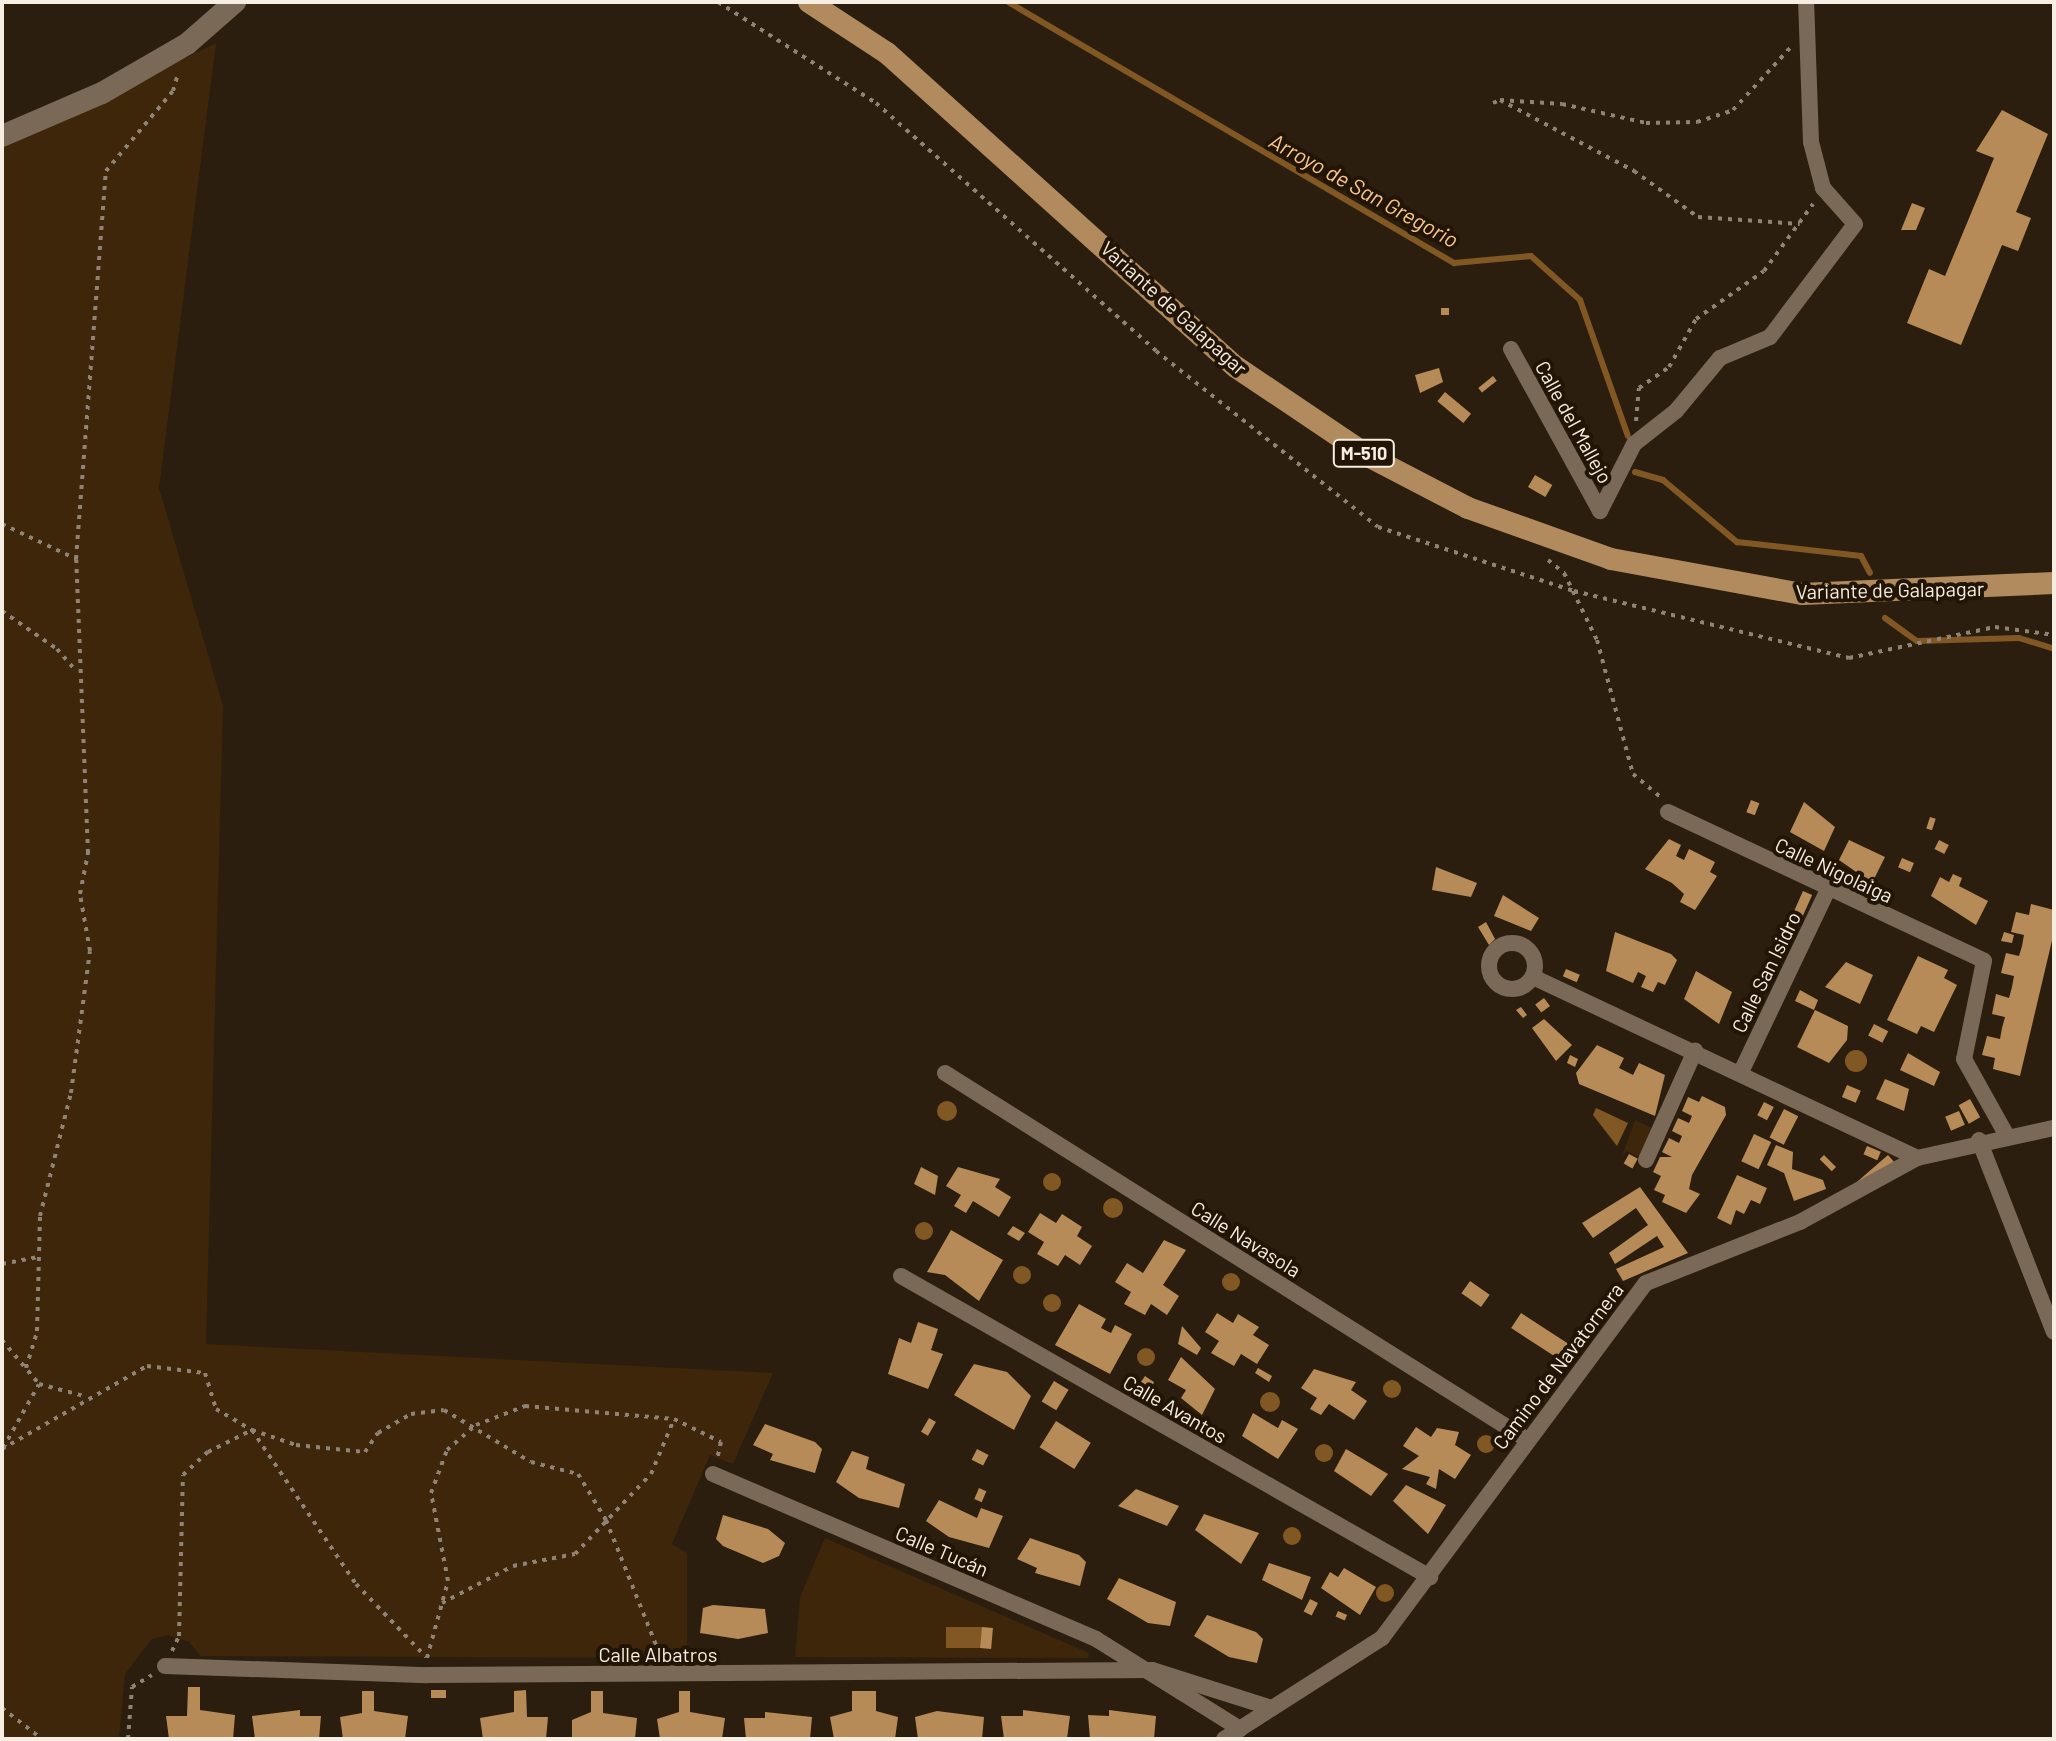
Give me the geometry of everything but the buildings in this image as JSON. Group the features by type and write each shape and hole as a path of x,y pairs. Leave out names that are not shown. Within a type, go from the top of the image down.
{"main road":[{"path":"2,136 102,93 187,44 235,2"},
{"name":"Variante de Galapagar","path":"809,2 887,53 1236,367 1370,457 1468,508 1611,559 1773,590 1903,594 2054,583"}],"street":[{"name":"Calle del Mallejo","path":"1511,349 1600,511 1634,444 1676,411 1720,358 1770,337 1855,224 1823,188 1811,142 1806,2"},
{"name":"Calle Nigolaiga","path":"1668,812 1984,961 1964,1059 2006,1134"},
{"name":"Calle San Isidro","path":"1741,1072 1828,890"},
{"path":"1533,977 1741,1072 1917,1158"},
{"path":"1646,1160 1695,1051"},
{"name":"Calle Navasola","path":"945,1073 1526,1439"},
{"name":"Camino de Navatornera","path":"1224,1739 1382,1638 1430,1577 1526,1439 1646,1283 1800,1222 1917,1158 2006,1134 2054,1128"},
{"path":"1979,1140 2054,1332"},
{"name":"Calle Avantos","path":"901,1276 1430,1577"},
{"name":"Calle Tucán","path":"713,1474 1152,1670 1272,1708"},
{"name":"Calle Albatros","path":"165,1666 427,1666 671,1674 1152,1670"},
{"name":"Calle Tucán","path":"1152,1670 1240,1729"}],"path":[{"path":"1493,103 1500,100 1562,104 1646,123 1697,122 1733,110 1808,29"},
{"path":"26,1368 37,1331 40,1216 71,1093 90,951 80,894 88,853 78,673 76,559 106,171 173,91 187,44"},
{"path":"1500,100 1634,171 1698,217 1800,224"},
{"path":"1634,444 1639,388 1669,367 1696,319 1764,271 1823,188"},
{"path":"2,524 76,559"},
{"path":"1535,554 1564,573 1574,591 1575,607 1597,640 1633,774 1666,801 1668,812"},
{"path":"2,611 57,649 78,673"},
{"path":"2,1264 39,1257"},
{"path":"2,1340 39,1384 84,1396"},
{"path":"2,1449 84,1396 147,1366 205,1373 216,1409 252,1430 296,1445 365,1452 378,1433 411,1414 444,1410 476,1425 531,1462 578,1474 606,1520 644,1628 671,1674"},
{"path":"2,1449 39,1384"},
{"path":"427,1666 448,1581 431,1493 447,1450 476,1425 525,1406 674,1419 721,1442 713,1474"},
{"path":"442,1603 513,1566 575,1554 651,1474 674,1419"},
{"path":"179,1636 183,1475 252,1430"},
{"path":"252,1430 356,1584 427,1666"},
{"path":"2,1528 2,1584"},
{"path":"128,1739 132,1687 165,1666"},
{"path":"2,1708 42,1739"}],"shaded area":[{"path":"216,43 159,488 223,706 206,1344 773,1373 733,1464 710,1455 672,1544 687,1553 687,1658 201,1656 189,1642 168,1635 152,1639 125,1674 119,1739 2,1739 2,147"},
{"path":"1856,1050 1864,1053 1867,1061 1864,1069 1856,1072 1848,1069 1845,1061 1848,1053"},
{"path":"943,1101 951,1101 957,1111 951,1121 943,1121 937,1115 937,1107"},
{"path":"1596,1108 1628,1123 1617,1146 1593,1115"},
{"path":"1635,1120 1652,1128 1639,1157 1626,1151 1622,1157"},
{"path":"1048,1173 1056,1173 1061,1182 1059,1189 1048,1191 1043,1186 1043,1178"},
{"path":"1113,1198 1120,1201 1123,1208 1120,1215 1113,1218 1106,1215 1103,1208 1106,1201"},
{"path":"920,1222 928,1222 933,1231 931,1238 920,1240 915,1235 915,1227"},
{"path":"1018,1266 1026,1266 1031,1275 1029,1282 1018,1284 1013,1279 1013,1271"},
{"path":"1227,1273 1235,1273 1240,1282 1238,1289 1227,1291 1222,1286 1222,1278"},
{"path":"1048,1294 1056,1294 1061,1303 1059,1310 1048,1312 1043,1307 1043,1299"},
{"path":"1142,1348 1150,1348 1155,1357 1153,1364 1142,1366 1137,1361 1137,1353"},
{"path":"1388,1380 1396,1380 1401,1389 1399,1396 1388,1398 1383,1393 1383,1385"},
{"path":"1270,1392 1277,1395 1280,1402 1277,1409 1270,1412 1263,1409 1260,1402 1263,1395"},
{"path":"1486,1435 1495,1444 1486,1453 1477,1444"},
{"path":"1324,1444 1333,1453 1324,1462 1315,1453"},
{"path":"1292,1527 1301,1536 1292,1545 1283,1536"},
{"path":"825,1538 1089,1653 1088,1658 795,1657 800,1597"},
{"path":"1385,1584 1394,1593 1385,1602 1376,1593"},
{"path":"946,1627 982,1627 982,1648 946,1648"}],"waterway":[{"name":"Arroyo de San Gregorio","path":"1008,2 1454,263 1531,256 1580,300 1628,436"},
{"name":"Arroyo de San Gregorio","path":"1635,472 1663,480 1737,542 1861,556 1870,573"},
{"name":"Arroyo de San Gregorio","path":"1885,618 1917,641 2019,638 2054,649"}]}
